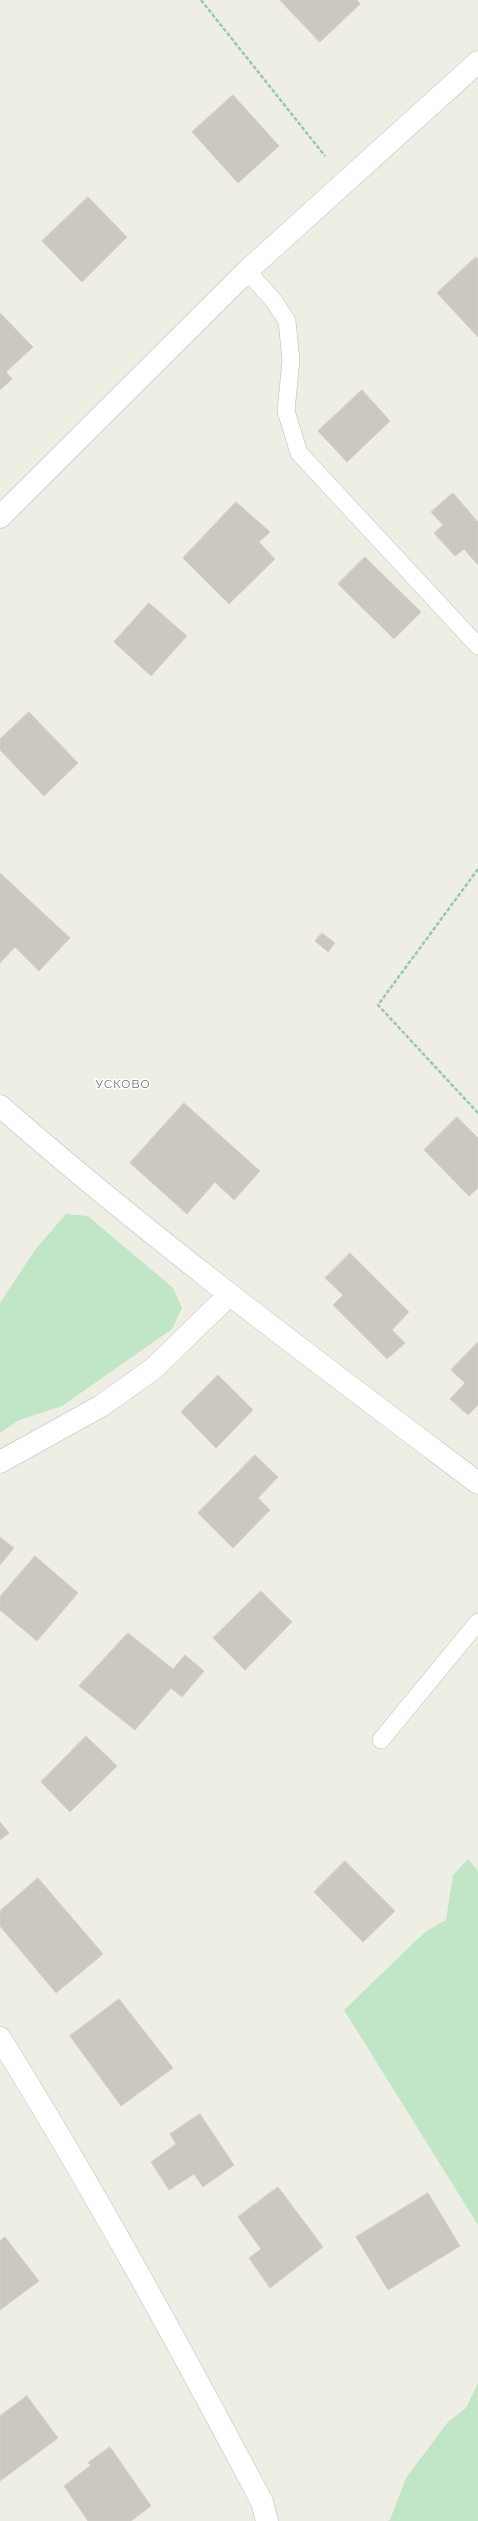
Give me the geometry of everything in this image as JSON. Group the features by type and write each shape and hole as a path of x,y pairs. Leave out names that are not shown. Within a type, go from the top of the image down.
{"street":[{"path":"0,517 247,271 478,62"},
{"path":"0,1106 62,1160 228,1295 478,1483"},
{"path":"0,1462 101,1406 153,1369 228,1295"},
{"path":"0,2038 54,2126 174,2336 262,2502 267,2521"}],"lane":[{"path":"247,271 273,300 288,321 291,360 286,411 299,453 478,646"},
{"path":"381,1740 478,1622"}],"path":[{"path":"201,0 345,182"},
{"path":"478,869 378,1006 478,1112"}],"green space":[{"path":"66,1214 88,1216 173,1288 182,1308 172,1329 62,1406 19,1420 0,1433 0,1303 35,1250"},
{"path":"468,1859 478,1871 478,2225 344,2010 425,1932 446,1920 453,1875"},
{"path":"478,2383 478,2521 387,2521 390,2520 406,2478 448,2422 466,2408"}],"building":[{"path":"280,0 357,0 360,4 320,42"},
{"path":"233,95 279,146 238,183 192,132"},
{"path":"88,197 127,237 82,282 42,241"},
{"path":"476,257 478,259 478,337 437,293"},
{"path":"0,313 33,347 6,372 12,379 0,390"},
{"path":"362,390 390,421 347,462 318,431"},
{"path":"453,493 478,522 478,565 464,549 455,556 434,533 443,525 431,512"},
{"path":"236,502 270,532 259,542 275,559 229,604 183,558"},
{"path":"365,557 421,612 394,639 338,584"},
{"path":"149,603 187,636 151,676 114,642"},
{"path":"29,712 78,763 44,796 0,750 0,739"},
{"path":"0,873 70,938 39,971 15,947 0,963"},
{"path":"322,933 335,943 328,952 315,941"},
{"path":"184,1103 260,1171 234,1200 215,1182 187,1214 130,1163"},
{"path":"457,1117 478,1138 478,1188 469,1196 424,1150"},
{"path":"350,1253 409,1312 392,1330 405,1343 387,1359 333,1305 343,1295 325,1278"},
{"path":"478,1342 478,1405 468,1415 450,1399 465,1383 451,1370"},
{"path":"218,1375 253,1410 216,1448 181,1412"},
{"path":"255,1455 278,1477 258,1498 270,1510 233,1548 198,1513"},
{"path":"0,1537 14,1548 0,1565"},
{"path":"35,1556 78,1593 37,1641 0,1610 0,1597"},
{"path":"261,1591 292,1622 245,1670 213,1638"},
{"path":"128,1633 173,1669 185,1655 204,1671 182,1697 171,1688 135,1730 79,1686"},
{"path":"86,1736 117,1766 70,1812 41,1782"},
{"path":"0,1822 9,1833 0,1840"},
{"path":"345,1861 395,1911 363,1942 314,1892"},
{"path":"38,1878 103,1954 56,1993 0,1926 0,1911"},
{"path":"119,1999 173,2068 121,2106 70,2036"},
{"path":"200,2114 234,2165 203,2187 194,2174 169,2190 151,2162 176,2144 170,2134"},
{"path":"278,2187 323,2247 270,2288 249,2258 261,2249 238,2217"},
{"path":"428,2193 460,2246 388,2290 356,2237"},
{"path":"5,2237 39,2281 0,2310 0,2241"},
{"path":"27,2396 58,2438 0,2481 0,2416"},
{"path":"110,2447 151,2506 131,2521 88,2521 64,2486 91,2465 88,2463"}],"district":[{"name":"УСКОВО","path":"123,1084"}]}
